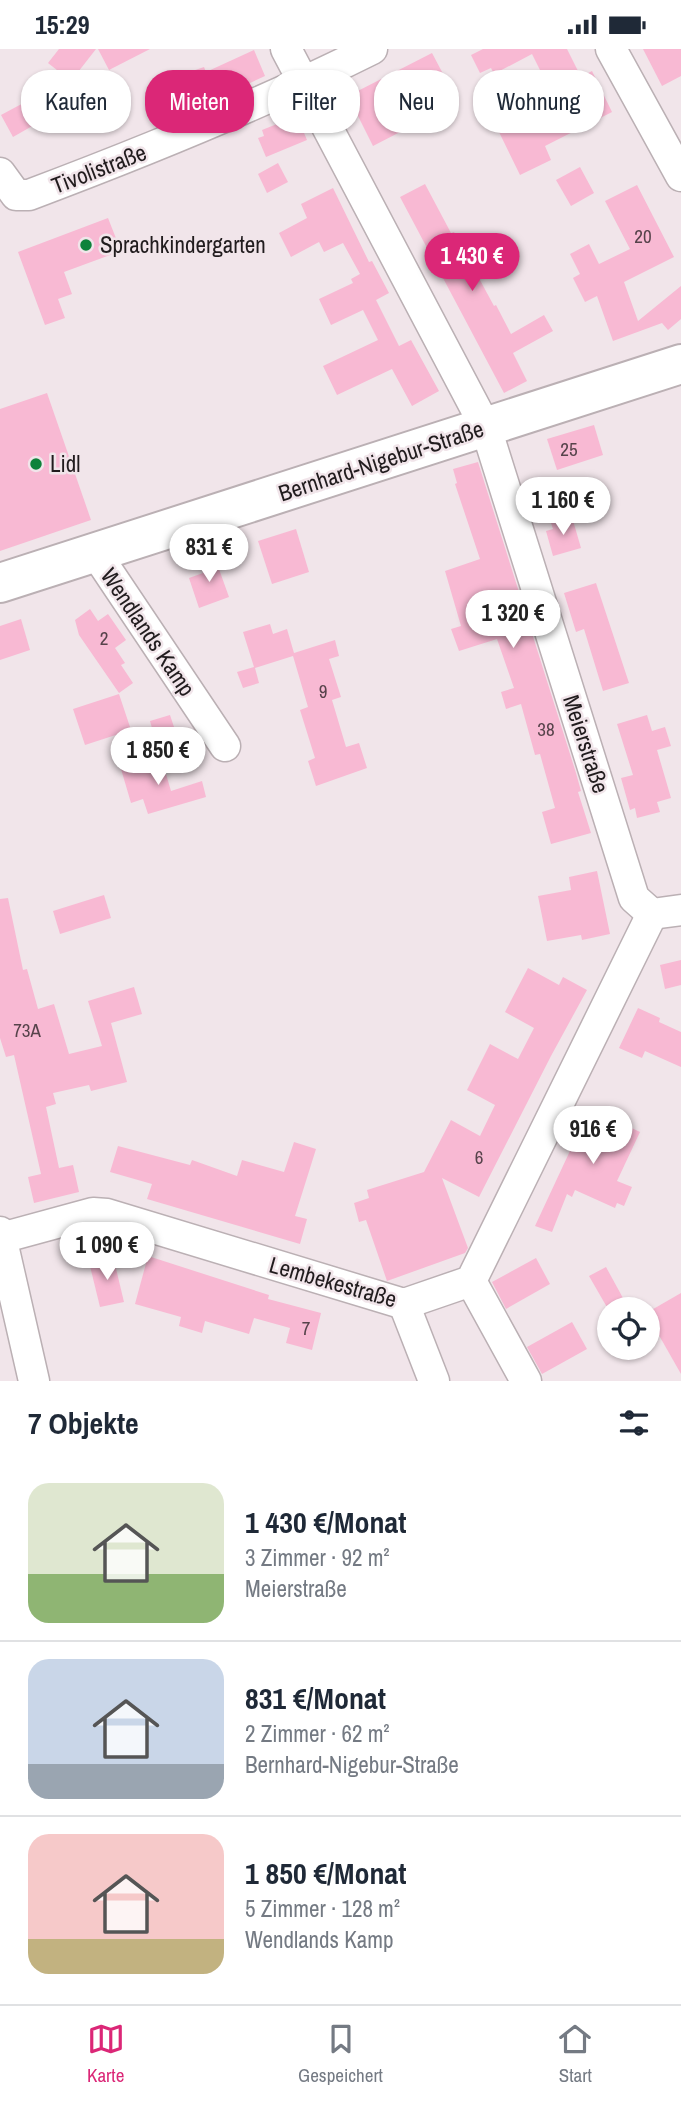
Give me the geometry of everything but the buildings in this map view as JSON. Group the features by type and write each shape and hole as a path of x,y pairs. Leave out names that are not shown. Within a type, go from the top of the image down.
{"main road":[{"name":"Bernhard-Nigebur-Straße","path":"0,583 681,364"}],"street":[{"name":"Meierstraße","path":"286,49 297,70"},
{"name":"Tivolistraße","path":"330,70 372,49"},
{"path":"611,49 681,176"},
{"name":"Tivolistraße","path":"8,184 29,195 151,149 268,99"},
{"name":"Meierstraße","path":"330,133 486,428 634,898 667,912"},
{"name":"Wendlands Kamp","path":"95,552 225,746"},
{"path":"526,1381 471,1281 667,912"},
{"name":"Lembekestraße","path":"1,1241 93,1213 107,1214 404,1304 471,1281"},
{"path":"1,1241 34,1381"},
{"path":"404,1304 434,1381"}],"place":[{"name":"Sprachkindergarten","path":"86,245"},
{"name":"Lidl","path":"36,464"}]}
